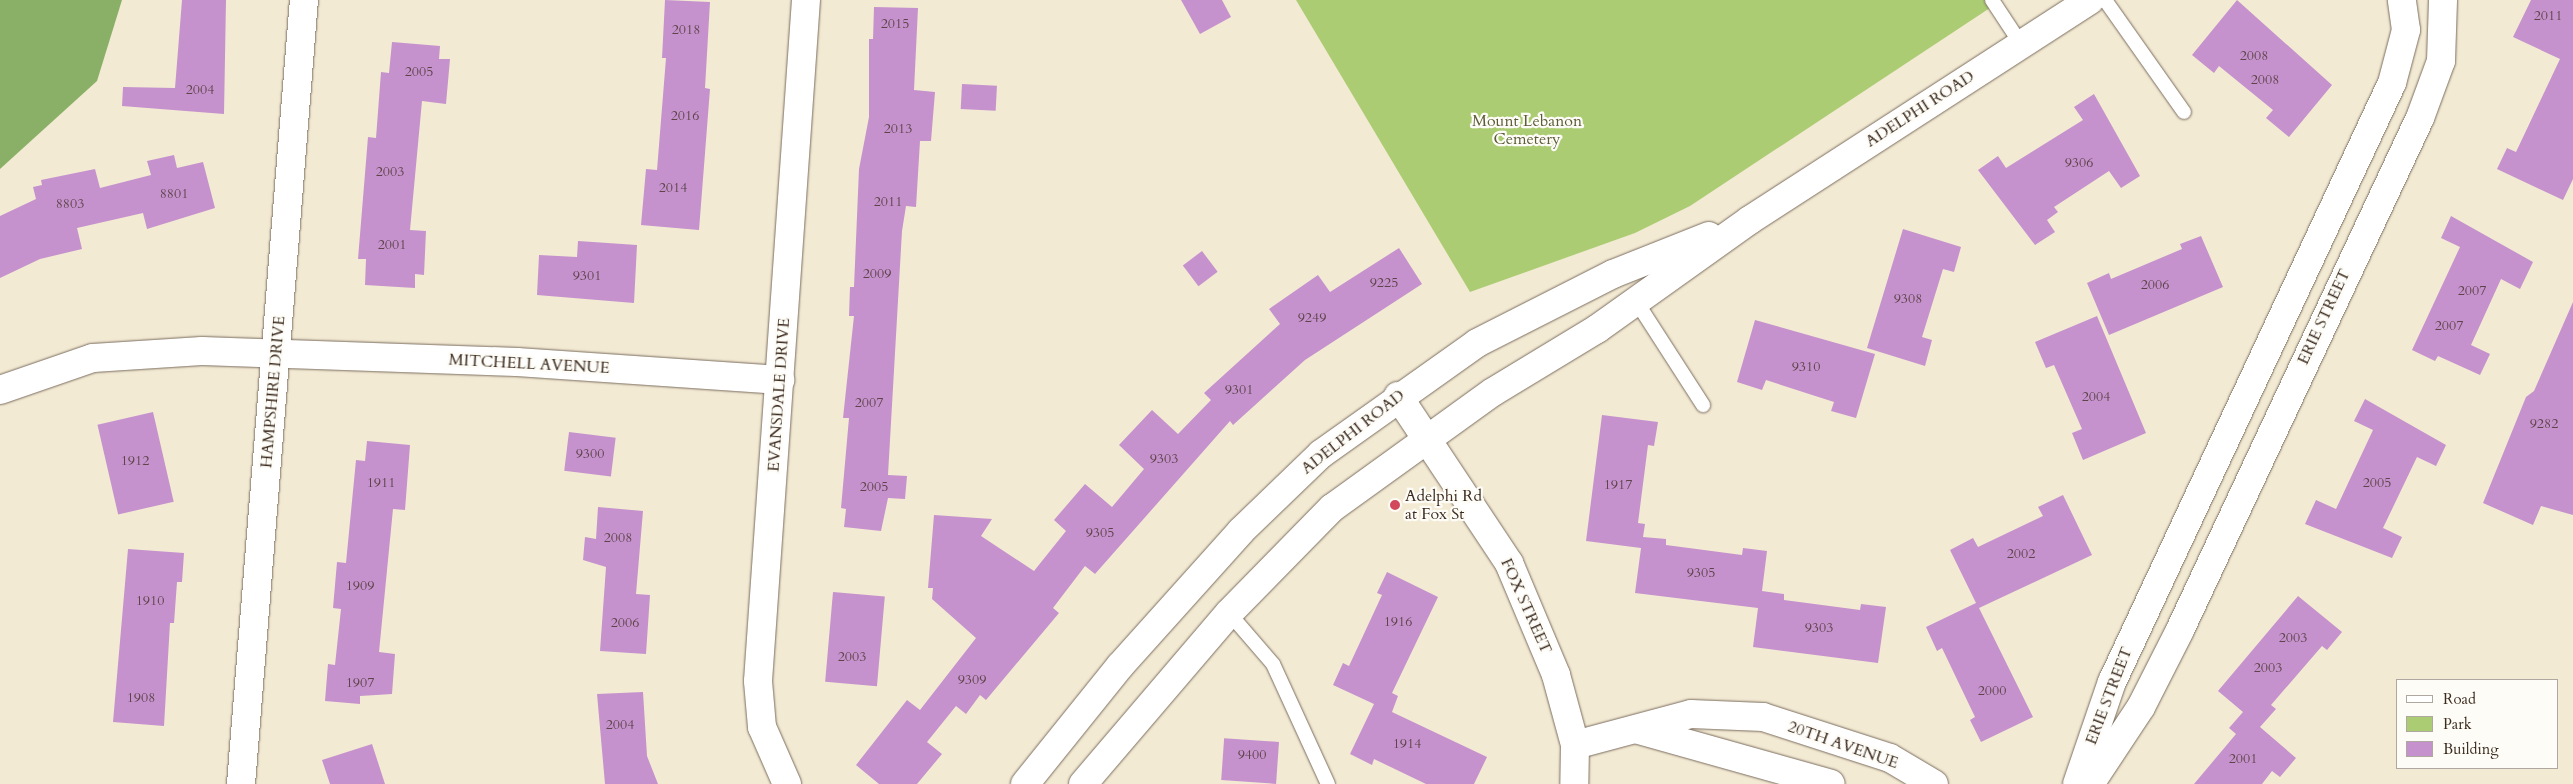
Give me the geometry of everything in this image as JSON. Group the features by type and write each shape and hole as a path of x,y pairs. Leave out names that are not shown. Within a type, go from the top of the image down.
{"street":[{"name":"HAMPSHIRE DRIVE","path":"241,784 277,355 304,0"},
{"name":"EVANSDALE DRIVE","path":"788,784 762,726 758,681 806,0"},
{"name":"ADELPHI ROAD","path":"1083,784 1228,613 1332,508 1428,439 1636,301 1750,220 2090,0"},
{"name":"ERIE STREET","path":"2077,784 2112,682 2144,609 2392,83 2406,30 2402,0"},
{"name":"ERIE STREET","path":"2090,784 2141,707 2180,630 2420,118 2441,61 2443,0"},
{"name":"ADELPHI ROAD","path":"1024,784 1120,666 1241,531 1321,454 1398,396 1478,343 1604,278 1750,220"},
{"name":"MITCHELL AVENUE","path":"0,390 93,358 202,351 517,362 780,380"},
{"name":"FOX STREET","path":"1398,396 1508,563 1556,675 1575,745 1574,784"},
{"path":"2144,609 2180,630"},
{"name":"20TH AVENUE","path":"1575,745 1639,730 1692,714 1763,717 1890,758 1924,781"},
{"path":"1751,760 1763,717"},
{"name":"20TH AVENUE","path":"1639,730 1831,784"}],"lane":[{"path":"1992,0 2021,44"},
{"path":"2105,0 2184,112"},
{"path":"1636,301 1703,405"},
{"path":"1228,613 1273,664 1328,784"}],"green space":[{"path":"0,0 122,0 97,81 0,169"},
{"name":"Mount Lebanon Cemetery","path":"1296,0 2002,0 1690,206 1635,233 1470,292"}],"building":[{"path":"182,0 226,0 224,114 122,106 123,87 175,88"},
{"path":"665,0 710,2 705,88 710,89 699,230 641,225 646,169 657,170 666,58 662,58"},
{"path":"1181,0 1222,0 1231,17 1200,34"},
{"path":"2237,0 2332,85 2289,137 2266,118 2273,110 2219,66 2214,73 2192,55"},
{"path":"2531,0 2573,0 2573,179 2563,200 2497,169 2507,148 2516,152 2560,59 2513,37"},
{"path":"874,7 918,8 914,90 935,92 931,141 920,141 916,207 906,206 902,231 888,475 907,476 905,499 888,498 881,531 844,527 846,509 841,508 849,418 843,418 854,316 849,316 850,287 854,287 859,169 869,117 869,39 873,39"},
{"path":"392,42 440,46 439,59 450,59 446,104 422,101 410,230 426,231 424,275 415,274 415,288 365,285 366,259 358,259 368,137 376,138 381,72 389,73"},
{"path":"962,84 997,86 996,111 961,109"},
{"path":"2094,94 2140,176 2121,188 2109,171 2054,207 2058,212 2047,220 2055,232 2035,245 1978,170 1998,156 2006,168 2083,120 2074,107"},
{"path":"174,155 177,168 203,162 215,208 147,229 143,213 77,228 82,249 40,259 0,278 0,216 36,199 33,187 42,185 41,180 95,169 100,188 151,175 147,161"},
{"path":"2451,216 2533,262 2520,289 2501,279 2471,345 2490,354 2480,375 2438,356 2435,361 2412,350 2460,247 2441,238"},
{"path":"1903,229 1961,247 1954,272 1943,269 1922,337 1932,340 1925,366 1867,348"},
{"path":"2201,236 2223,287 2109,335 2087,283 2109,273 2111,279 2182,249 2180,244"},
{"path":"578,241 637,245 634,303 537,295 539,255 577,257"},
{"path":"1399,248 1422,284 1305,360 1233,425 1230,421 1095,574 1085,566 1053,608 1059,613 986,700 980,695 966,714 956,706 927,742 942,754 917,784 879,784 856,765 907,700 920,710 976,638 932,599 933,588 928,588 934,515 992,519 981,536 1034,571 1066,531 1054,520 1085,484 1112,507 1144,469 1119,445 1152,410 1178,434 1211,400 1204,393 1280,324 1269,309 1318,275 1330,292"},
{"path":"1202,251 1218,272 1198,286 1183,265"},
{"path":"2573,302 2573,515 2541,506 2533,525 2483,503 2526,397 2534,391"},
{"path":"2097,316 2146,433 2083,460 2072,433 2082,429 2054,365 2046,368 2035,342"},
{"path":"1755,320 1875,354 1856,418 1831,411 1834,402 1766,380 1762,390 1737,382"},
{"path":"2365,399 2446,445 2436,466 2417,457 2383,528 2402,537 2392,558 2305,524 2316,500 2336,509 2373,430 2354,421"},
{"path":"153,412 174,502 118,514 97,425"},
{"path":"1602,415 1658,422 1654,446 1648,445 1638,523 1645,524 1643,537 1666,539 1666,545 1742,555 1743,548 1767,551 1762,591 1784,594 1784,600 1860,610 1861,604 1886,607 1878,663 1753,647 1758,608 1635,593 1641,548 1586,541"},
{"path":"569,432 616,438 611,476 564,471"},
{"path":"367,441 410,445 405,510 393,509 379,652 395,654 392,694 360,696 360,704 325,701 328,664 335,665 341,609 333,608 337,562 346,563 356,460 365,461"},
{"path":"2063,495 2092,555 1979,608 2033,717 1981,742 1970,720 1975,717 1942,648 1937,651 1926,627 1976,603 1950,550 1973,538 1978,547 2043,516 2038,507"},
{"path":"598,507 643,511 636,594 650,595 646,654 600,651 606,567 583,560 585,537 596,539"},
{"path":"128,549 184,553 182,582 177,582 174,623 170,623 164,726 113,722"},
{"path":"1387,572 1438,597 1392,693 1398,696 1392,712 1487,757 1474,784 1426,784 1374,759 1372,765 1350,754 1374,704 1333,685 1343,663 1349,666 1382,595 1377,593"},
{"path":"833,592 885,597 877,686 825,682"},
{"path":"2298,596 2342,632 2327,650 2322,646 2271,705 2276,709 2260,727 2296,758 2280,777 2272,771 2262,784 2194,784 2236,734 2229,728 2243,712 2218,691"},
{"path":"643,692 647,756 658,784 605,784 597,694"},
{"path":"1224,738 1279,742 1276,784 1221,780"},
{"path":"372,744 385,784 330,784 322,760"}],"place":[{"name":"Adelphi Rd at Fox St","path":"1395,505"}]}
